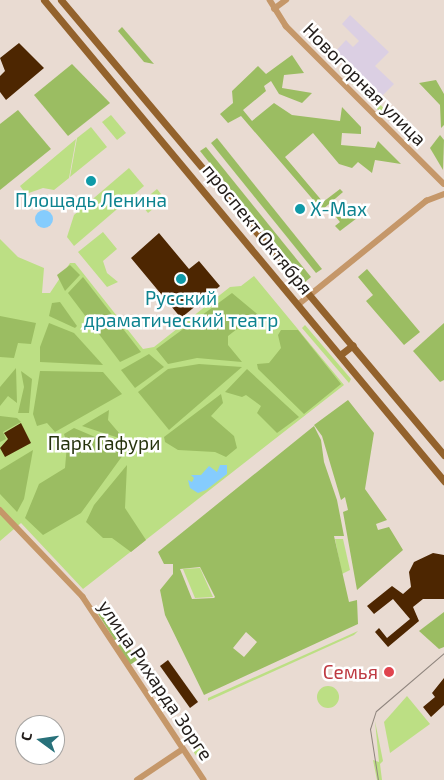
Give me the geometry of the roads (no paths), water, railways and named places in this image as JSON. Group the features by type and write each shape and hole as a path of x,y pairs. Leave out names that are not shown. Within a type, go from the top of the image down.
{"main road":[{"name":"проспект Октября","path":"44,0 299,304 444,481"},
{"name":"проспект Октября","path":"61,0 444,455"},
{"path":"262,260 274,251"},
{"path":"340,355 353,345"}],"street":[{"name":"Новогорная улица","path":"270,0 286,26 444,184"},
{"path":"274,9 286,0"},
{"path":"299,304 426,201 444,194"},
{"name":"улица Рихарда Зорге","path":"0,510 83,597 204,780"},
{"path":"137,780 183,749"}],"water":[{"path":"40,210 48,210 53,215 51,226 40,228 35,223 35,215"},
{"path":"220,465 227,465 227,474 206,490 198,493 190,488 188,480 192,482 194,478 191,475 201,475 209,466 217,472"}],"tram line":[{"path":"378,780 370,729 376,711 444,653"}],"place":[{"name":"Площадь Ленина","path":"91,181"},
{"name":"X-Max","path":"300,209"},
{"name":"Русский драматический театр","path":"181,279"},
{"name":"Семья","path":"389,672"}],"park label":[{"name":"Парк Гафури","path":"104,443"}]}
